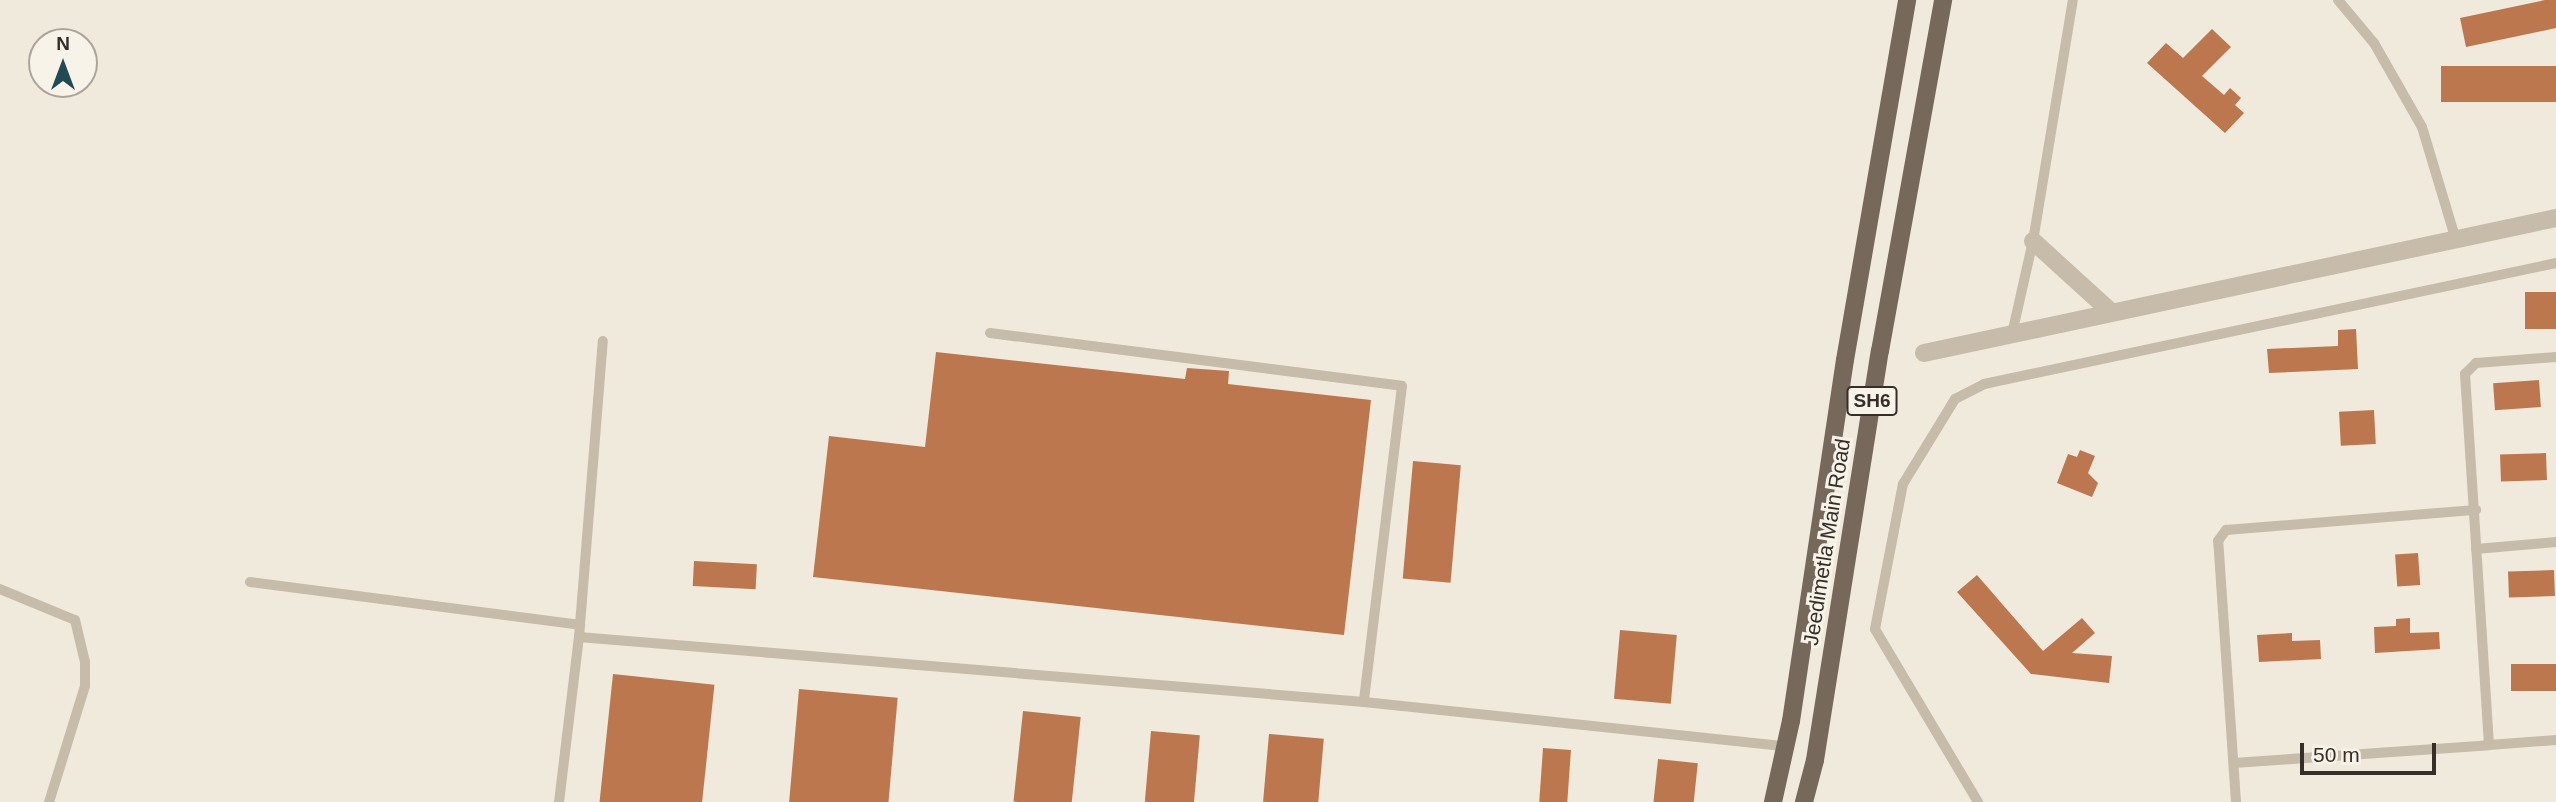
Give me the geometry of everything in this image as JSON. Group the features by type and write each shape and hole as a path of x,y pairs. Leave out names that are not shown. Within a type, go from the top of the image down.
{"main road":[{"name":"Jeedimetla Main Road","path":"1773,802 1786,746 1907,0"},
{"name":"Jeedimetla Main Road","path":"1804,802 1815,760 1880,351 1943,0"}],"street":[{"path":"1924,353 2556,218"},
{"path":"2033,241 2111,312"}],"lane":[{"path":"2012,334 2033,241 2073,0"},
{"path":"2338,0 2374,43 2422,127 2456,240"},
{"path":"1978,802 1875,629 1903,484 1955,398 1983,384 2556,263"},
{"path":"990,333 1402,386 1364,702"},
{"path":"559,802 579,637 603,341"},
{"path":"2489,745 2476,549 2476,510 2465,374 2476,363 2556,356"},
{"path":"2236,802 2218,541 2226,530 2476,510"},
{"path":"2476,549 2556,542"},
{"path":"250,583 580,625"},
{"path":"0,589 75,620 85,662 85,686 49,802"},
{"path":"579,637 1364,702 1786,746"},
{"path":"2234,763 2556,740"}],"building":[{"path":"2556,0 2556,28 2466,47 2460,18"},
{"path":"2212,29 2231,47 2202,76 2224,95 2230,88 2241,98 2235,105 2244,113 2225,133 2147,63 2166,43 2183,58"},
{"path":"2441,66 2556,66 2556,102 2441,102"},
{"path":"2525,292 2556,292 2556,329 2525,329"},
{"path":"2356,329 2358,369 2269,373 2267,349 2338,346 2338,330"},
{"path":"936,352 1185,379 1187,368 1229,371 1228,384 1371,400 1344,635 813,577 829,436 925,447"},
{"path":"2539,380 2541,407 2495,410 2493,383"},
{"path":"2374,410 2376,444 2341,446 2339,412"},
{"path":"2080,450 2095,456 2088,473 2098,483 2092,497 2057,483 2068,454 2077,457"},
{"path":"2546,453 2547,480 2501,482 2500,455"},
{"path":"1413,461 1461,465 1451,583 1403,579"},
{"path":"2418,553 2420,585 2397,587 2395,555"},
{"path":"694,561 757,564 756,589 693,586"},
{"path":"2554,570 2555,596 2509,598 2508,572"},
{"path":"1977,575 2043,651 2082,618 2095,633 2072,653 2112,656 2109,683 2031,674 1957,592"},
{"path":"2410,618 2410,633 2439,632 2440,649 2375,653 2374,627 2396,626 2396,619"},
{"path":"1620,630 1677,635 1671,704 1614,699"},
{"path":"2292,633 2292,641 2320,640 2321,659 2259,662 2257,635"},
{"path":"2511,664 2556,664 2556,691 2511,691"},
{"path":"613,674 714,685 702,802 600,802"},
{"path":"799,689 898,698 888,802 789,802"},
{"path":"1023,711 1081,717 1072,802 1013,802"},
{"path":"1151,731 1200,735 1194,802 1145,802"},
{"path":"1269,734 1324,739 1318,802 1263,802"},
{"path":"1543,748 1571,750 1567,802 1539,802"},
{"path":"1658,759 1698,763 1694,802 1654,802"}]}
